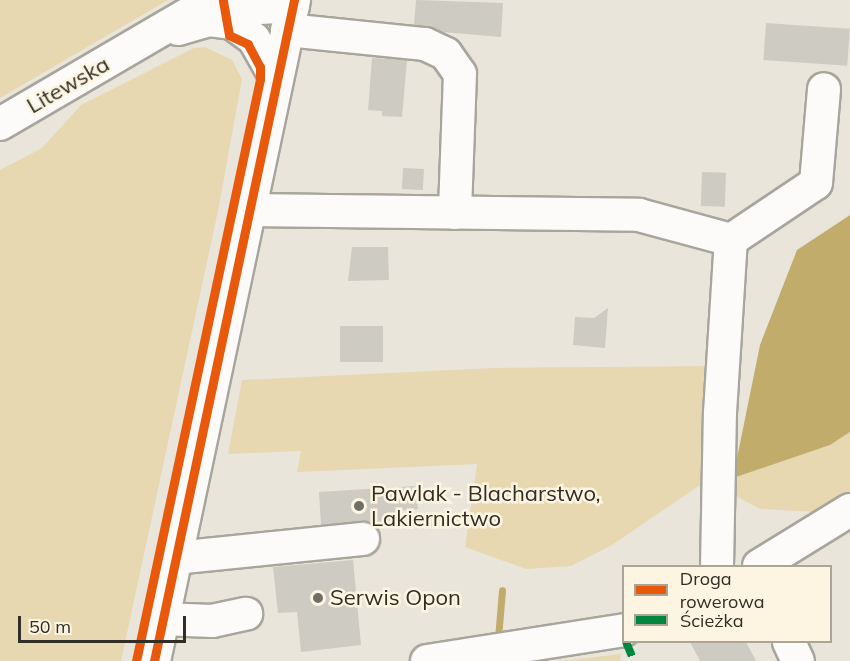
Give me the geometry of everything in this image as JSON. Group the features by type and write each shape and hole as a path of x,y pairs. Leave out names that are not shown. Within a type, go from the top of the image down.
{"street":[{"name":"Litewska","path":"0,124 135,46 210,10 290,9 425,44 446,54 460,74 455,213"},
{"path":"154,661 290,9"},
{"path":"210,10 243,29 264,52 276,78"},
{"path":"248,210 639,215 731,240 816,183 824,89"},
{"path":"717,565 720,413 731,240"},
{"path":"762,565 850,510"},
{"path":"175,558 363,539"},
{"path":"162,619 212,621 246,614"},
{"path":"427,661 622,630"},
{"path":"789,643 798,661"}],"shaded area":[{"path":"0,0 168,0 0,98"},
{"path":"205,47 232,60 242,79 219,206 121,661 0,661 0,170 42,148 81,105 194,48"},
{"path":"850,215 850,432 830,445 733,478 760,345 797,250"},
{"path":"714,366 709,479 612,545 571,566 526,569 465,547 477,464 297,472 301,451 228,454 242,380 494,368"},
{"path":"850,432 850,496 815,512 760,509 734,495 733,478 830,445"},
{"path":"621,654 620,661 562,661"}],"building":[{"path":"416,0 503,3 501,37 442,32 414,25"},
{"path":"766,23 850,29 847,66 763,60"},
{"path":"372,58 407,60 402,117 382,116 382,111 368,110"},
{"path":"403,168 424,169 423,190 402,189"},
{"path":"702,172 726,173 725,207 701,206"},
{"path":"352,247 388,247 389,280 348,281"},
{"path":"608,308 605,348 573,345 575,317 594,318"},
{"path":"340,326 383,326 383,362 340,362"},
{"name":"Pawlak - Blacharstwo, Lakiernictwo","path":"415,486 418,509 399,511 400,520 321,525 319,492"},
{"path":"353,560 361,645 301,652 297,612 278,613 273,567"},
{"path":"691,643 747,643 756,661 700,661"}],"waterway":[{"path":"498,638 502,590"}],"marked path":[{"path":"626,643 634,661"}],"cycle path":[{"path":"136,661 260,79 260,67 248,44 229,35 223,0"},
{"path":"154,661 294,0"}],"place":[{"name":"Pawlak - Blacharstwo, Lakiernictwo","path":"359,506"},
{"name":"Serwis Opon","path":"318,598"}]}
